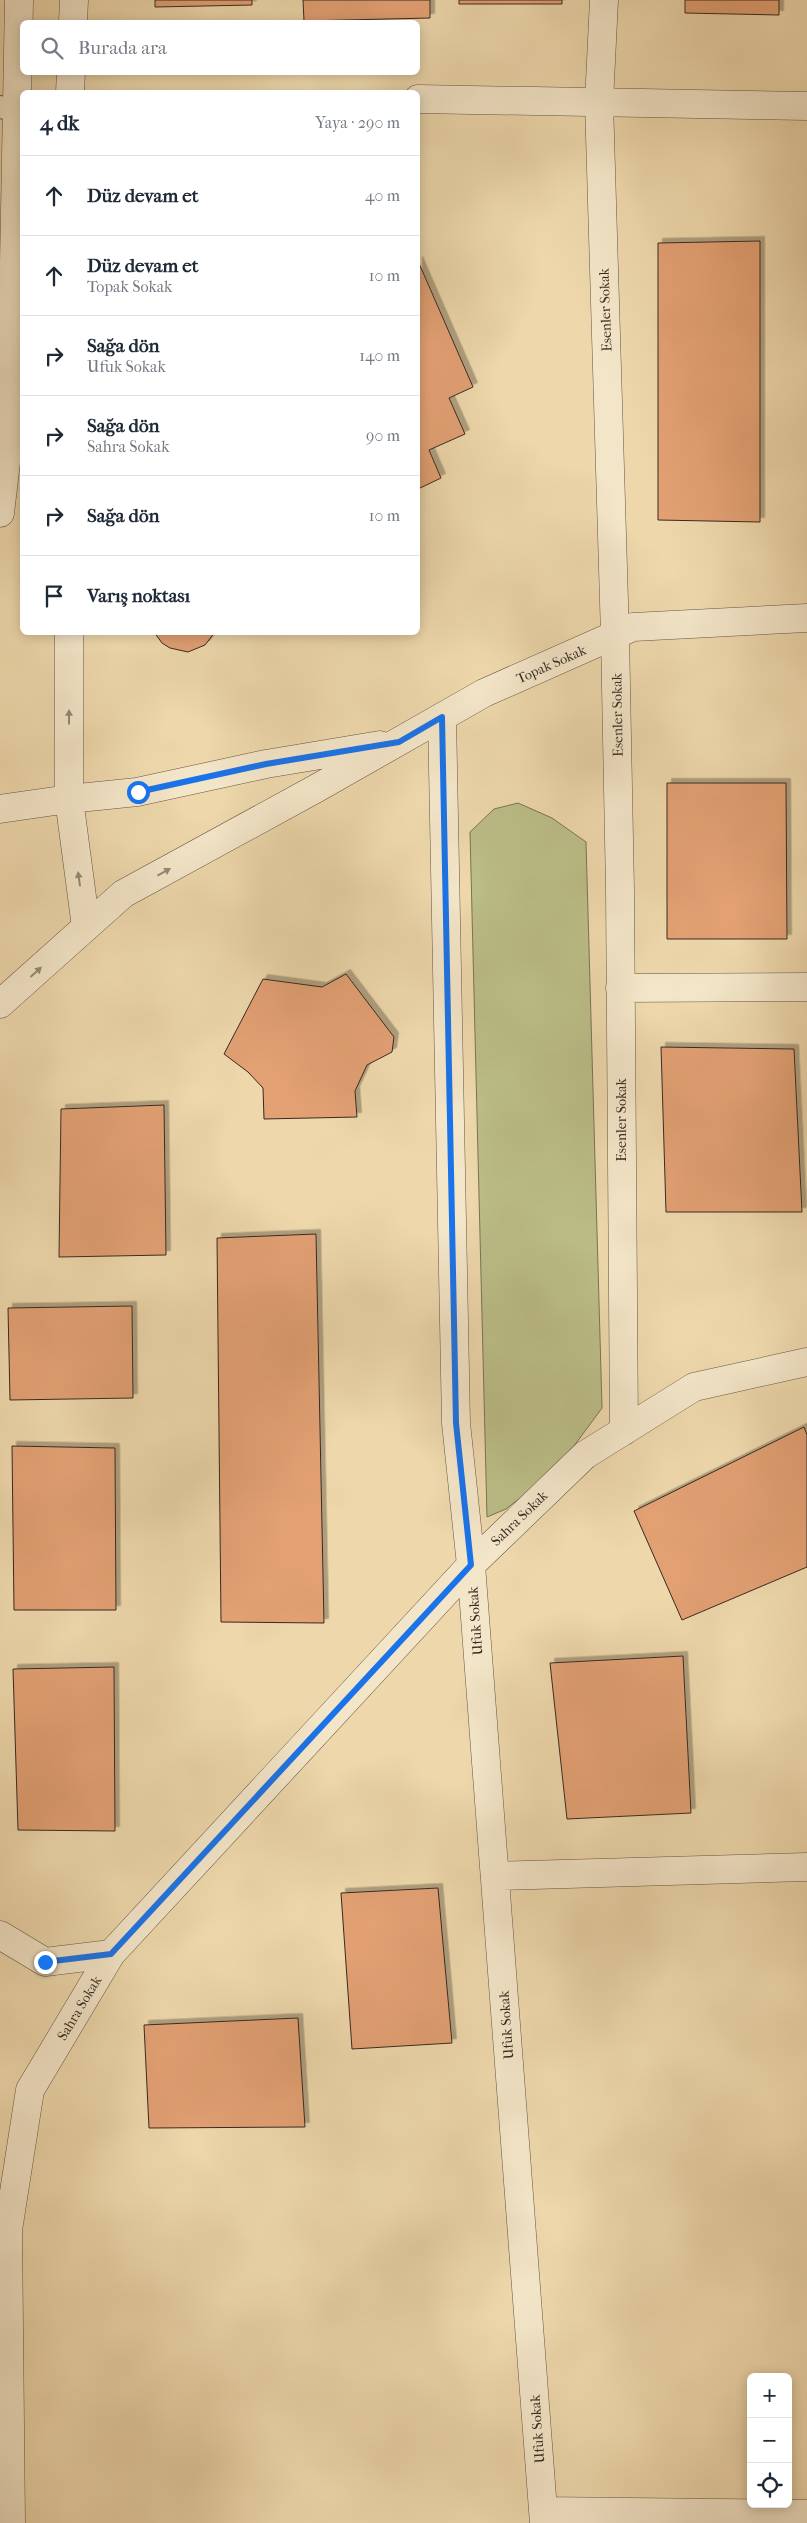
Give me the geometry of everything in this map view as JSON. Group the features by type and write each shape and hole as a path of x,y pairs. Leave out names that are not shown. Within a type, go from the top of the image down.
{"street":[{"path":"0,513 11,420 9,108 19,0"},
{"path":"73,20 74,0"},
{"name":"Esenler Sokak","path":"604,0 598,102 615,635 624,1431"},
{"path":"70,90 71,75"},
{"path":"420,99 807,106"},
{"name":"Topak Sokak","path":"0,1004 122,894 317,788 484,693 633,627 807,618"},
{"path":"69,635 69,799 86,927"},
{"name":"Ufuk Sokak","path":"442,717 456,1423 471,1565 544,2517"},
{"path":"0,810 69,799 138,792 266,764 399,742"},
{"path":"620,988 807,987"},
{"name":"Sahra Sokak","path":"4,2218 30,2090 111,1954 471,1565 585,1455 694,1387 807,1362"},
{"path":"495,1876 807,1867"},
{"path":"0,1934 45,1962 111,1954"},
{"path":"4,2218 11,2523"},
{"path":"544,2517 807,2514"}],"green space":[{"path":"518,803 552,818 586,842 602,1408 557,1469 506,1509 487,1517 470,832 494,809"}],"building":[{"path":"155,0 252,0 252,5 155,7"},
{"path":"303,0 430,0 430,18 304,20"},
{"path":"459,0 562,0 562,4 459,4"},
{"path":"685,0 779,0 779,15 685,13"},
{"path":"760,241 760,522 658,520 658,243"},
{"path":"420,266 473,387 449,398 465,434 429,450 441,478 420,488"},
{"path":"156,635 213,635 205,645 188,652 170,648 162,643"},
{"path":"667,783 786,783 787,939 667,939"},
{"path":"346,974 394,1037 392,1052 367,1065 355,1091 357,1117 264,1119 263,1088 248,1072 224,1054 263,979 322,987"},
{"path":"661,1047 794,1049 802,1212 666,1212"},
{"path":"164,1105 166,1255 59,1257 61,1109"},
{"path":"316,1234 324,1623 221,1622 217,1238"},
{"path":"132,1306 133,1398 10,1400 8,1308"},
{"path":"804,1427 807,1435 807,1567 682,1620 634,1511"},
{"path":"12,1446 115,1448 116,1610 14,1610"},
{"path":"683,1656 691,1813 567,1819 550,1663"},
{"path":"114,1667 115,1831 18,1830 13,1669"},
{"path":"438,1888 452,2043 352,2049 341,1893"},
{"path":"298,2018 305,2127 149,2128 144,2025"}],"route":[{"path":"45,1962 111,1954 471,1565 456,1423 442,717 399,742 266,764 138,792"}]}
